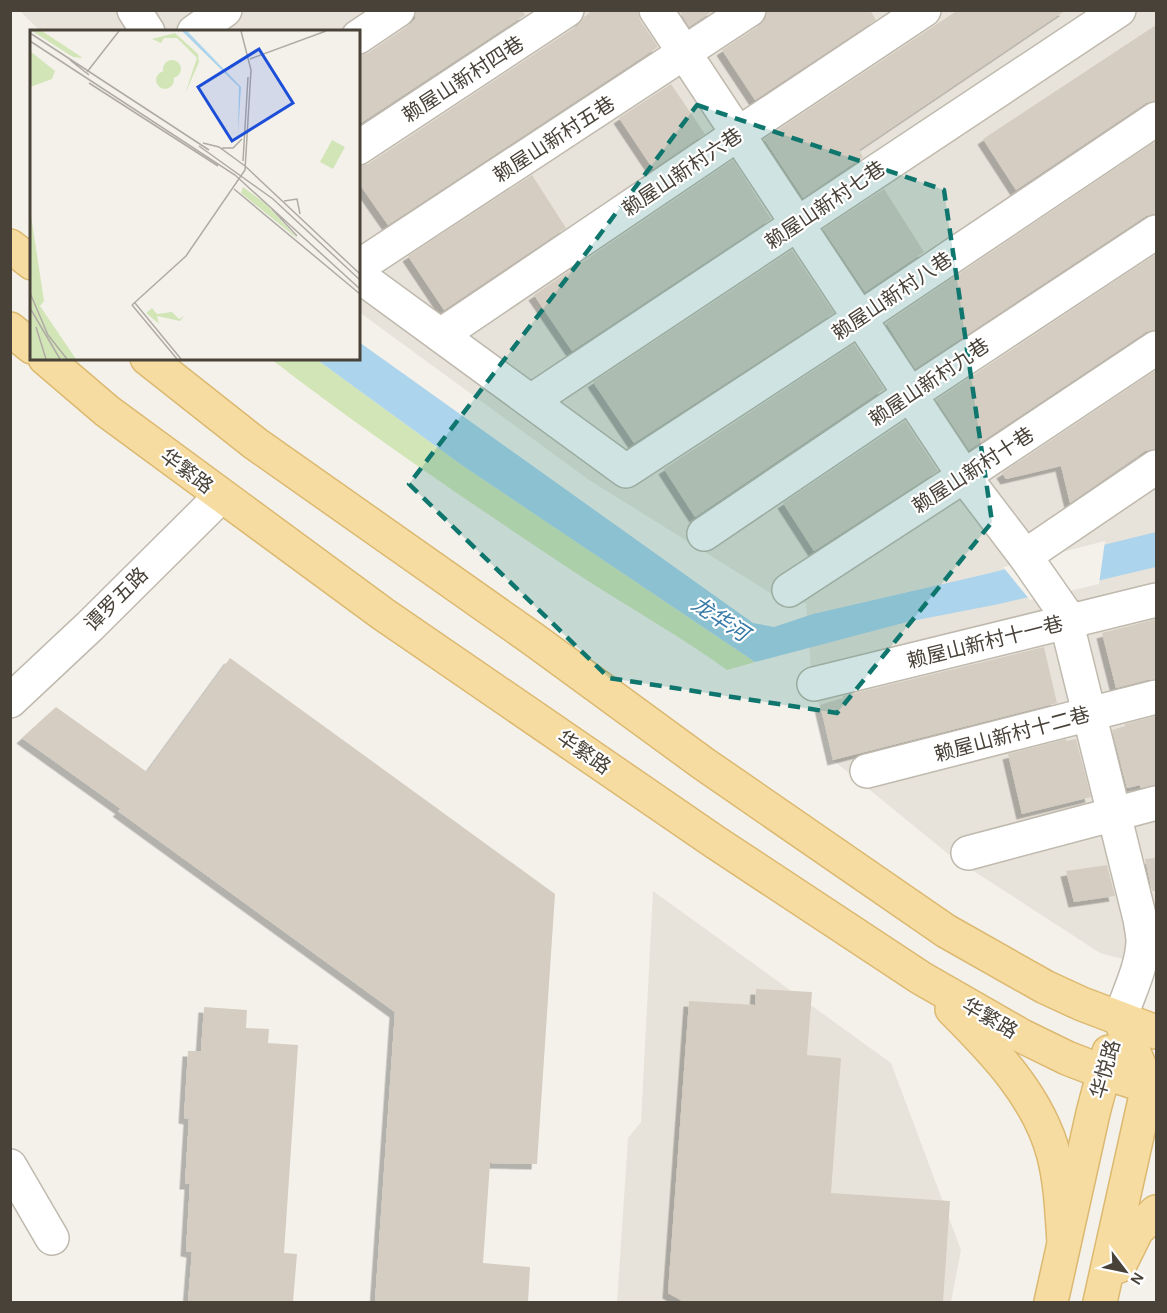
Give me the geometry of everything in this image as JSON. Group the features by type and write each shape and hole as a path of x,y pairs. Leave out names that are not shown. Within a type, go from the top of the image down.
{"main road":[{"path":"10,246 30,261"},
{"path":"10,329 30,345"},
{"name":"华繁路","path":"47,360 107,411 383,614 715,843 921,978 1022,1036 1067,1058 1152,1087"},
{"path":"150,360 256,444 533,639 704,764 946,931 1045,987 1082,1004 1156,1032"},
{"path":"921,978 1002,1060 1044,1127 1053,1155 1061,1194 1064,1243"},
{"name":"华悦路","path":"1052,1302 1103,1072 1120,1019"},
{"name":"华悦路","path":"1120,1019 1152,1087"},
{"path":"1101,1302 1152,1087"},
{"path":"1101,1302 1137,1230 1156,1212"}],"street":[{"path":"134,10 147,30"},
{"path":"197,30 225,10"},
{"path":"360,36 398,10"},
{"name":"赖屋山新村四巷","path":"360,147 567,10"},
{"path":"656,10 964,476 1027,552 1060,609 1089,713 1113,814 1146,900 1141,955 1120,1019"},
{"name":"赖屋山新村五巷","path":"360,266 750,10"},
{"name":"赖屋山新村六巷","path":"441,335 924,10"},
{"name":"赖屋山新村七巷","path":"531,401 1119,10"},
{"name":"赖屋山新村八巷","path":"531,401 626,471 860,318 1156,118"},
{"name":"赖屋山新村九巷","path":"704,534 1156,232"},
{"path":"360,276 531,401"},
{"name":"赖屋山新村十巷","path":"789,590 1156,348"},
{"path":"1027,552 1156,467"},
{"name":"谭罗五路","path":"10,701 90,626 221,496"},
{"name":"赖屋山新村十一巷","path":"814,684 1060,609 1156,600"},
{"name":"赖屋山新村十二巷","path":"867,771 1156,697"},
{"path":"968,853 1156,803"},
{"path":"10,1166 52,1238"}],"highlighted area":[{"path":"697,105 944,190 992,522 837,713 609,678 409,484"}],"shaded area":[{"path":"20,11 1156,11 1156,968 1100,953 952,857 833,760 811,672 806,603 788,604 589,480 360,313 360,30 39,30"},
{"path":"653,891 891,1063 961,1250 951,1302 617,1302 628,1138 641,1122"}],"green space":[{"path":"272,360 317,360 463,466 755,662 727,670 465,499"}],"water":[{"name":"龙华河","path":"360,343 753,623 774,627 813,614 1156,532 1156,567 999,604 907,622 755,662 463,466 317,360 360,360"}],"pier":[{"path":"1105,541 1099,584 1030,600 1003,567"}],"building":[{"path":"416,10 522,10 525,15 360,124 360,55 368,53 415,19"},
{"path":"593,10 637,10 640,20 658,47 388,225 360,185 360,166 368,164 577,26"},
{"path":"679,10 714,10 689,27"},
{"path":"767,10 870,10 876,20 755,100 722,50 760,25 765,19"},
{"path":"958,10 1066,10 859,150 863,157 803,198 764,139"},
{"path":"1156,25 1156,101 1146,103 1016,190 983,139"},
{"path":"671,84 705,134 653,169 619,118"},
{"path":"1156,141 1156,214 1146,216 915,369 886,323"},
{"path":"733,160 771,219 572,351 534,295"},
{"path":"532,175 566,228 444,310 408,256"},
{"path":"884,189 924,252 865,292 823,229"},
{"path":"792,250 834,313 634,443 593,382"},
{"path":"1156,254 1156,330 1146,332 969,450 936,400"},
{"path":"854,344 884,389 695,517 664,469"},
{"path":"1156,370 1156,449 1145,451 1070,503 1061,466 1006,479 1002,473"},
{"path":"905,421 938,471 814,551 783,503"},
{"path":"1156,619 1156,679 1116,688 1102,633"},
{"path":"1044,647 1057,703 833,760 820,705 843,698 843,696"},
{"path":"230,658 555,894 537,1164 490,1163 483,1263 530,1267 528,1302 375,1302 395,1012 118,811 121,809 22,738 56,707 147,772"},
{"path":"1156,716 1156,785 1127,788 1112,730"},
{"path":"1066,739 1066,741 1076,739 1091,797 1022,814 1008,754"},
{"path":"1156,858 1156,891 1152,891 1145,859"},
{"path":"1107,865 1115,896 1074,902 1066,871"},
{"path":"756,989 812,992 807,1055 841,1058 831,1193 950,1201 943,1302 684,1302 668,1293 689,1001 755,1005"},
{"path":"204,1007 247,1010 246,1028 269,1029 268,1043 298,1045 284,1253 297,1254 293,1302 188,1302 192,1252 186,1251 190,1184 185,1184 189,1119 184,1118 188,1051 201,1051"}]}
